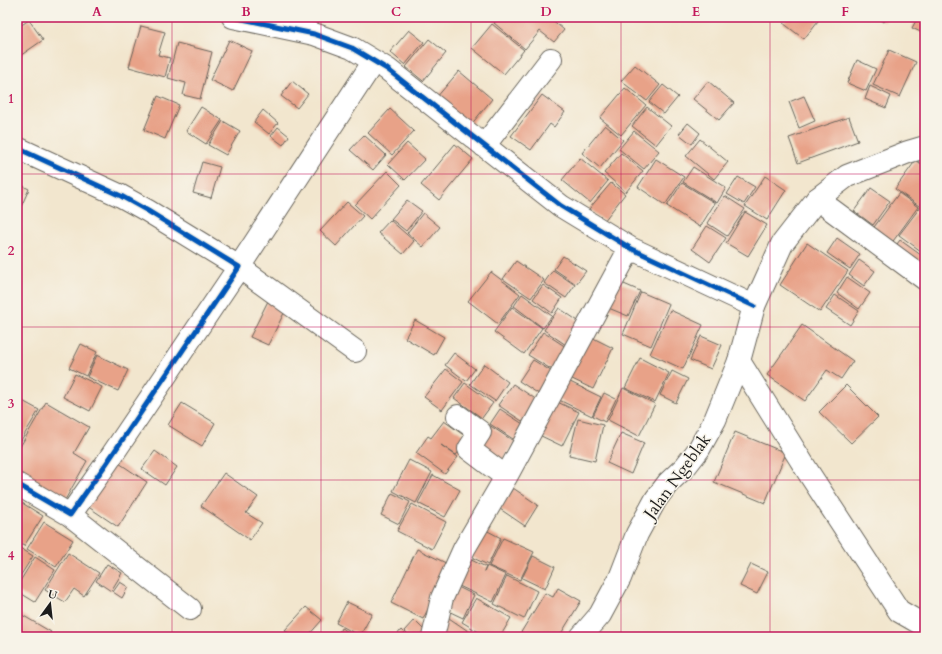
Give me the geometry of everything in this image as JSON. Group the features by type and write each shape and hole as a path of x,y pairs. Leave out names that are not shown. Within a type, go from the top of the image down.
{"street":[{"path":"233,17 314,34 352,48 387,69 561,206 630,248 754,306"},
{"path":"484,146 551,59"},
{"path":"70,515 239,267 374,61"},
{"name":"Jalan Ngeblak","path":"582,637 600,615 620,578 637,534 656,499 668,483 685,468 702,444 715,420 739,361 754,306 782,244 816,199 847,176 908,152 925,147"},
{"path":"17,148 121,196 154,215 239,267 355,351"},
{"path":"816,199 925,279"},
{"path":"433,637 442,598 464,549 506,477 630,248"},
{"path":"739,361 810,475 900,611 925,626"},
{"path":"458,416 480,432 469,449 506,477"},
{"path":"17,484 70,515 190,609"}],"building":[{"path":"17,17 27,17 17,24"},
{"path":"499,17 549,17 564,30 554,42 540,31 525,49 494,23"},
{"path":"788,17 821,17 804,39 783,23"},
{"path":"877,17 888,17 884,22"},
{"path":"918,17 925,17 925,34 912,28"},
{"path":"29,20 43,40 17,58 17,28"},
{"path":"492,24 524,50 504,74 472,48"},
{"path":"141,26 165,32 158,55 170,58 165,77 129,67"},
{"path":"409,30 424,42 405,65 390,52"},
{"path":"429,39 446,53 423,81 406,67"},
{"path":"229,40 252,51 233,91 210,80"},
{"path":"177,43 212,52 200,99 183,95 186,83 168,78"},
{"path":"889,50 916,62 900,97 873,85"},
{"path":"857,60 876,69 866,91 847,83"},
{"path":"635,65 660,85 647,101 621,81"},
{"path":"459,71 492,99 470,126 436,98"},
{"path":"292,81 308,94 297,108 281,96"},
{"path":"708,81 734,103 719,120 693,99"},
{"path":"663,85 678,97 664,114 649,102"},
{"path":"870,86 891,96 886,108 865,99"},
{"path":"625,88 646,105 621,135 600,118"},
{"path":"542,95 565,112 554,127 550,124 531,150 511,136"},
{"path":"158,96 179,105 165,139 144,130"},
{"path":"804,96 815,121 799,128 789,102"},
{"path":"201,107 222,120 206,144 186,131"},
{"path":"647,107 671,126 656,145 632,126"},
{"path":"390,109 414,131 392,155 368,133"},
{"path":"263,110 278,123 269,134 254,122"},
{"path":"849,117 858,141 798,163 789,138"},
{"path":"223,121 240,131 226,155 208,145"},
{"path":"688,123 700,133 692,144 679,134"},
{"path":"605,125 623,140 600,168 582,153"},
{"path":"278,127 289,136 283,145 271,136"},
{"path":"634,131 659,151 644,169 619,149"},
{"path":"364,135 386,155 373,170 350,150"},
{"path":"700,139 728,162 714,179 686,156"},
{"path":"407,143 425,159 405,180 388,164"},
{"path":"455,144 473,159 439,200 421,185"},
{"path":"621,153 643,171 626,192 604,173"},
{"path":"580,158 608,181 590,203 562,180"},
{"path":"656,159 684,177 665,205 638,187"},
{"path":"916,160 925,167 925,198 919,206 895,189"},
{"path":"202,162 220,167 211,198 193,193"},
{"path":"693,167 726,188 717,203 683,182"},
{"path":"387,171 401,185 370,219 355,205"},
{"path":"765,176 786,190 767,220 745,206"},
{"path":"738,177 755,187 744,204 727,194"},
{"path":"17,183 29,189 20,209 17,207"},
{"path":"611,183 625,194 604,221 589,209"},
{"path":"682,183 715,203 700,227 667,206"},
{"path":"871,188 890,201 873,225 854,211"},
{"path":"899,193 918,207 888,248 869,234"},
{"path":"725,196 745,209 727,236 707,223"},
{"path":"407,200 422,211 406,231 391,219"},
{"path":"925,201 925,254 899,235"},
{"path":"347,202 363,216 336,246 320,231"},
{"path":"745,212 767,225 748,256 726,243"},
{"path":"423,213 440,227 423,247 407,233"},
{"path":"390,220 414,241 403,254 378,233"},
{"path":"707,226 726,238 710,262 692,249"},
{"path":"837,238 860,254 850,269 827,253"},
{"path":"900,240 925,258 917,270 892,251"},
{"path":"807,243 848,271 820,312 780,285"},
{"path":"563,256 586,271 576,284 554,269"},
{"path":"859,260 875,271 864,286 849,275"},
{"path":"516,261 544,280 531,298 503,279"},
{"path":"553,270 575,285 566,298 544,283"},
{"path":"491,272 520,294 498,324 468,301"},
{"path":"847,277 870,293 859,309 837,293"},
{"path":"617,281 640,291 628,316 606,307"},
{"path":"543,285 562,298 552,313 533,299"},
{"path":"641,292 669,304 651,346 623,334"},
{"path":"522,294 552,316 543,328 514,306"},
{"path":"835,295 859,311 850,325 826,309"},
{"path":"269,299 287,307 268,345 250,337"},
{"path":"512,307 542,328 524,354 494,332"},
{"path":"559,308 584,325 569,347 544,330"},
{"path":"670,310 703,325 683,369 650,354"},
{"path":"415,320 444,337 434,355 405,338"},
{"path":"802,325 853,361 841,379 827,370 805,401 767,375"},
{"path":"543,332 569,349 554,371 528,355"},
{"path":"589,336 613,348 593,389 568,377"},
{"path":"701,336 722,345 711,369 690,360"},
{"path":"81,344 97,352 86,376 69,368"},
{"path":"454,353 475,369 466,381 445,365"},
{"path":"97,355 128,370 118,391 87,377"},
{"path":"640,358 669,373 655,402 625,388"},
{"path":"533,360 559,376 545,398 519,381"},
{"path":"484,364 508,382 495,401 470,384"},
{"path":"446,369 463,382 442,410 424,397"},
{"path":"672,371 688,379 676,403 660,395"},
{"path":"75,374 102,387 90,411 63,397"},
{"path":"564,379 601,397 592,416 555,398"},
{"path":"465,383 493,403 482,418 454,398"},
{"path":"513,384 543,404 528,425 498,405"},
{"path":"846,385 878,417 851,443 819,412"},
{"path":"623,388 655,404 639,436 608,420"},
{"path":"604,393 616,399 605,422 593,416"},
{"path":"17,398 39,410 17,447"},
{"path":"553,400 579,412 562,446 537,434"},
{"path":"46,402 89,427 74,453 87,461 65,500 17,473 17,452"},
{"path":"182,403 215,423 202,446 168,425"},
{"path":"500,409 526,426 516,441 490,424"},
{"path":"578,419 603,425 595,461 569,455"},
{"path":"444,421 469,439 456,455 441,445 458,457 445,474 416,453 428,436 431,438"},
{"path":"489,425 515,442 502,461 477,444"},
{"path":"735,432 786,453 765,503 714,482"},
{"path":"621,433 644,443 631,474 607,463"},
{"path":"155,451 177,467 165,485 142,469"},
{"path":"409,460 432,472 416,503 393,491"},
{"path":"116,461 147,482 118,527 87,506"},
{"path":"224,473 258,497 246,513 262,523 250,540 201,506"},
{"path":"433,475 460,490 445,517 418,503"},
{"path":"513,488 538,505 525,526 500,509"},
{"path":"392,493 410,502 399,524 381,515"},
{"path":"19,501 43,516 24,546 17,542 17,504"},
{"path":"412,504 446,522 432,549 397,531"},
{"path":"44,522 73,540 56,567 27,549"},
{"path":"482,528 501,538 488,565 469,556"},
{"path":"503,538 534,552 520,580 489,566"},
{"path":"17,546 33,556 17,581"},
{"path":"417,549 450,565 423,619 391,603"},
{"path":"68,553 99,573 84,596 74,589 65,602 45,590"},
{"path":"533,556 555,567 545,589 522,578"},
{"path":"35,557 55,570 35,602 17,591 17,586"},
{"path":"467,558 486,567 484,572 487,566 506,575 493,602 455,584"},
{"path":"107,564 122,573 111,591 96,581"},
{"path":"751,564 768,572 757,594 740,586"},
{"path":"507,576 537,591 524,619 494,604"},
{"path":"120,582 128,587 122,598 113,592"},
{"path":"454,585 474,595 463,618 442,608"},
{"path":"558,588 581,601 559,637 526,637 520,634 545,593 553,597"},
{"path":"476,598 511,618 500,637 487,637 462,622"},
{"path":"347,602 372,614 360,636 336,623"},
{"path":"306,607 322,620 307,637 293,637 285,630"},
{"path":"17,612 51,632 48,637 23,637 17,634"},
{"path":"446,616 477,637 438,637"},
{"path":"414,620 429,635 428,637 410,637 404,631"},
{"path":"341,628 358,637 337,637"},
{"path":"401,630 408,637 395,637"}],"cycle path":[{"path":"233,17 314,34 352,48 387,69 561,206 630,248 754,306"},
{"path":"17,148 121,196 239,267 70,515 17,484"}]}
